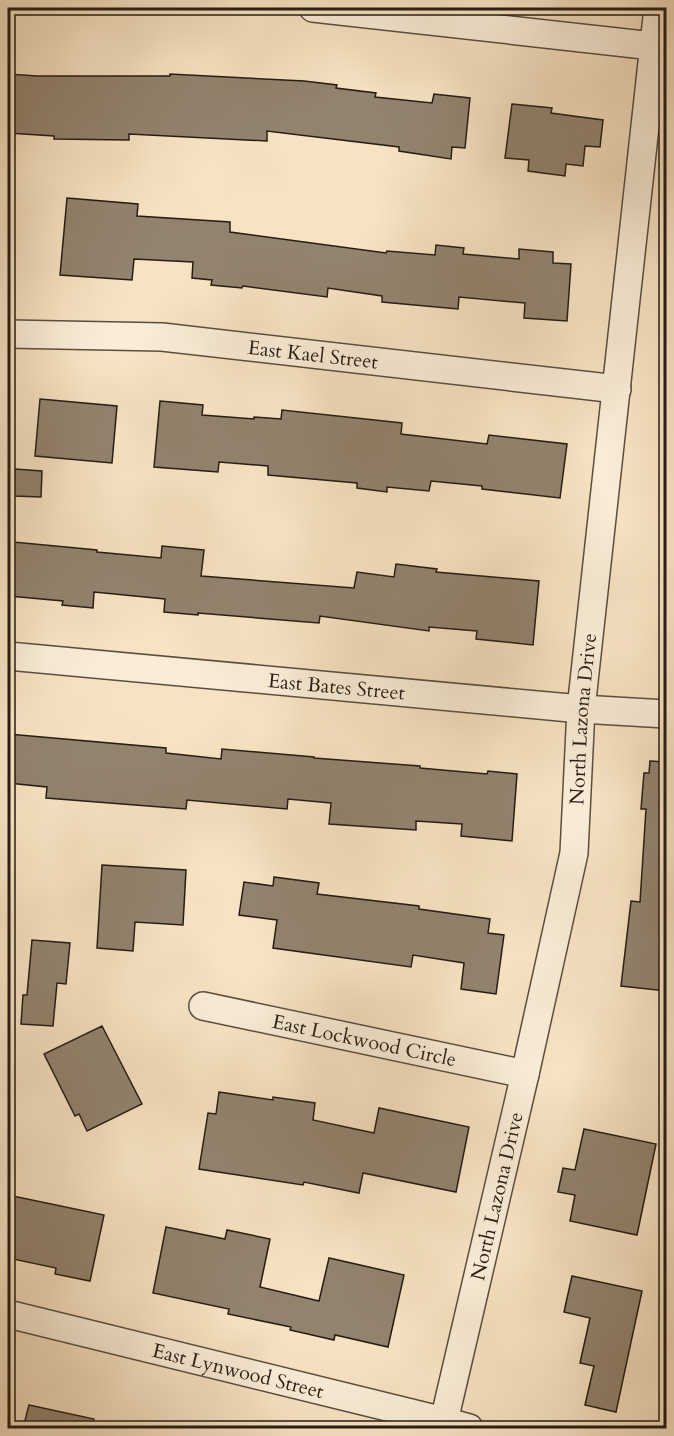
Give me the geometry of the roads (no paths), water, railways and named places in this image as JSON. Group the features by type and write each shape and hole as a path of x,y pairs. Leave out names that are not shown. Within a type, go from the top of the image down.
{"street":[{"path":"313,8 653,46"},
{"name":"North Lazona Drive","path":"456,1425 525,1074 574,853 581,709 658,8"},
{"name":"East Kael Street","path":"8,334 162,337 617,388"},
{"name":"East Bates Street","path":"8,656 581,709 666,714"},
{"name":"East Lockwood Circle","path":"203,1006 525,1074"},
{"name":"East Lynwood Street","path":"8,1314 456,1425"}]}
